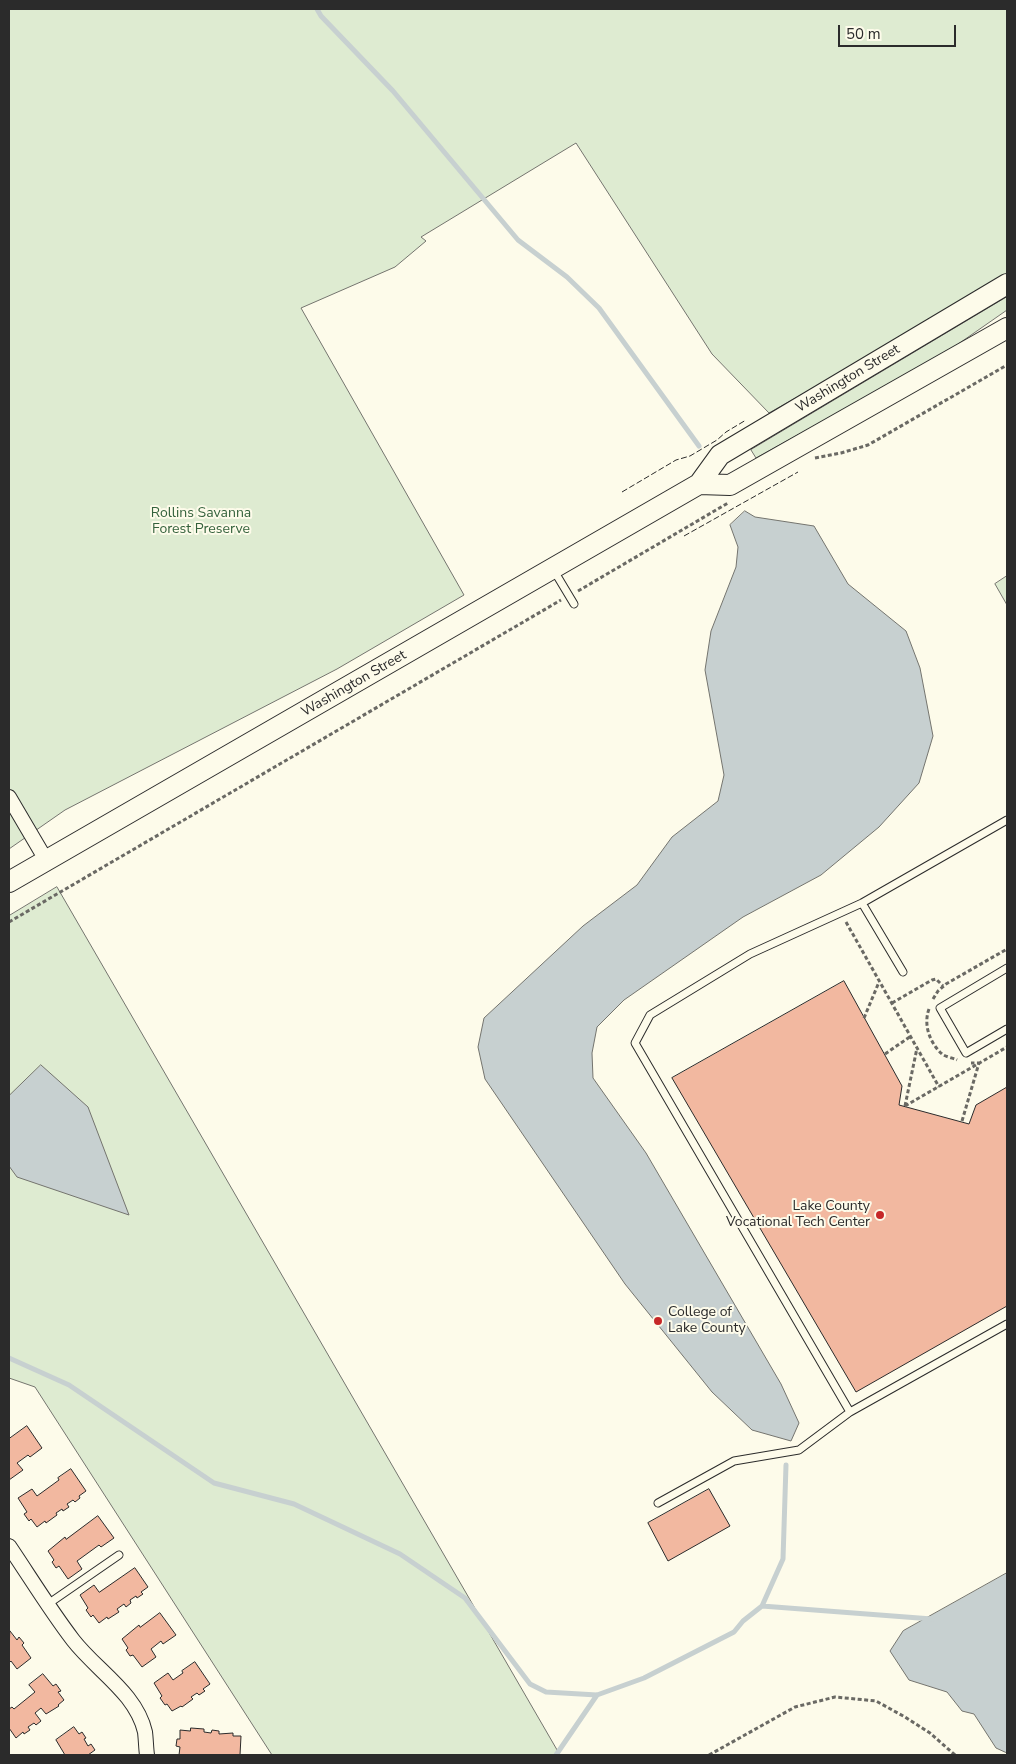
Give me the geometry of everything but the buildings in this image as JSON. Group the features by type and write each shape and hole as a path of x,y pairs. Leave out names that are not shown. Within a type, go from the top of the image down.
{"main road":[{"name":"Washington Street","path":"9,882 699,484 720,455 1007,284"},
{"path":"699,484 730,485 1007,328"}],"street":[{"path":"9,797 46,860"},
{"path":"9,1546 78,1646 127,1696 137,1712 145,1732 147,1755"}],"lane":[{"path":"553,569 574,604"},
{"path":"850,1412 635,1043 650,1014 750,954 862,903 1007,820"},
{"path":"862,903 903,972"},
{"path":"1007,968 940,1008 966,1053 1007,1029"},
{"path":"658,1503 734,1461 799,1450 850,1412 1007,1324"},
{"path":"48,1604 119,1555"}],"path":[{"path":"813,458 841,453 868,445 1007,365"},
{"path":"9,922 728,503"},
{"path":"841,912 939,1087"},
{"path":"892,1003 932,980 936,979 943,986"},
{"path":"864,1018 880,981"},
{"path":"885,1054 911,1036"},
{"path":"917,1048 905,1106 1007,1047"},
{"path":"962,1121 979,1063"},
{"path":"709,1755 795,1707 835,1697 876,1701 905,1716 930,1733 956,1755"}],"green space":[{"name":"Rollins Savanna Forest Preserve","path":"9,9 1007,9 1007,274 960,305 769,413 712,354 576,143 421,237 426,241 395,267 301,308 464,595 337,669 65,810 9,849"},
{"path":"1007,297 1007,310 941,356 756,458 751,450"},
{"path":"1007,576 1007,605 995,584"},
{"path":"57,887 560,1755 272,1755 35,1387 9,1378 9,916"}],"shaded area":[{"path":"745,511 755,517 814,526 848,584 906,631 920,668 933,736 919,783 879,827 821,875 743,917 624,1000 597,1027 592,1053 593,1078 646,1153 781,1384 799,1423 791,1441 752,1430 712,1392 625,1284 485,1079 478,1047 484,1018 583,926 637,885 672,837 718,801 724,775 705,670 711,631 736,567 738,547 730,525"},
{"path":"41,1065 88,1107 129,1215 17,1177 9,1166 9,1096"},
{"path":"1007,1573 1007,1753 996,1748 974,1714 962,1711 947,1692 909,1680 890,1651 903,1631"}],"waterway":[{"path":"317,9 321,16 393,91 518,240 567,277 599,308 699,446"},
{"path":"9,1358 69,1385 214,1483 294,1504 400,1554 465,1598 530,1684 546,1692 597,1695 644,1678 734,1632 743,1621 762,1606 783,1559 786,1465"},
{"path":"762,1606 932,1619"},
{"path":"556,1755 597,1695"}],"fence":[{"path":"622,492 676,460 690,456 746,420"},
{"path":"684,536 798,472"}],"place":[{"name":"Lake County Vocational Tech Center","path":"880,1215"},
{"name":"College of Lake County","path":"658,1321"}]}
